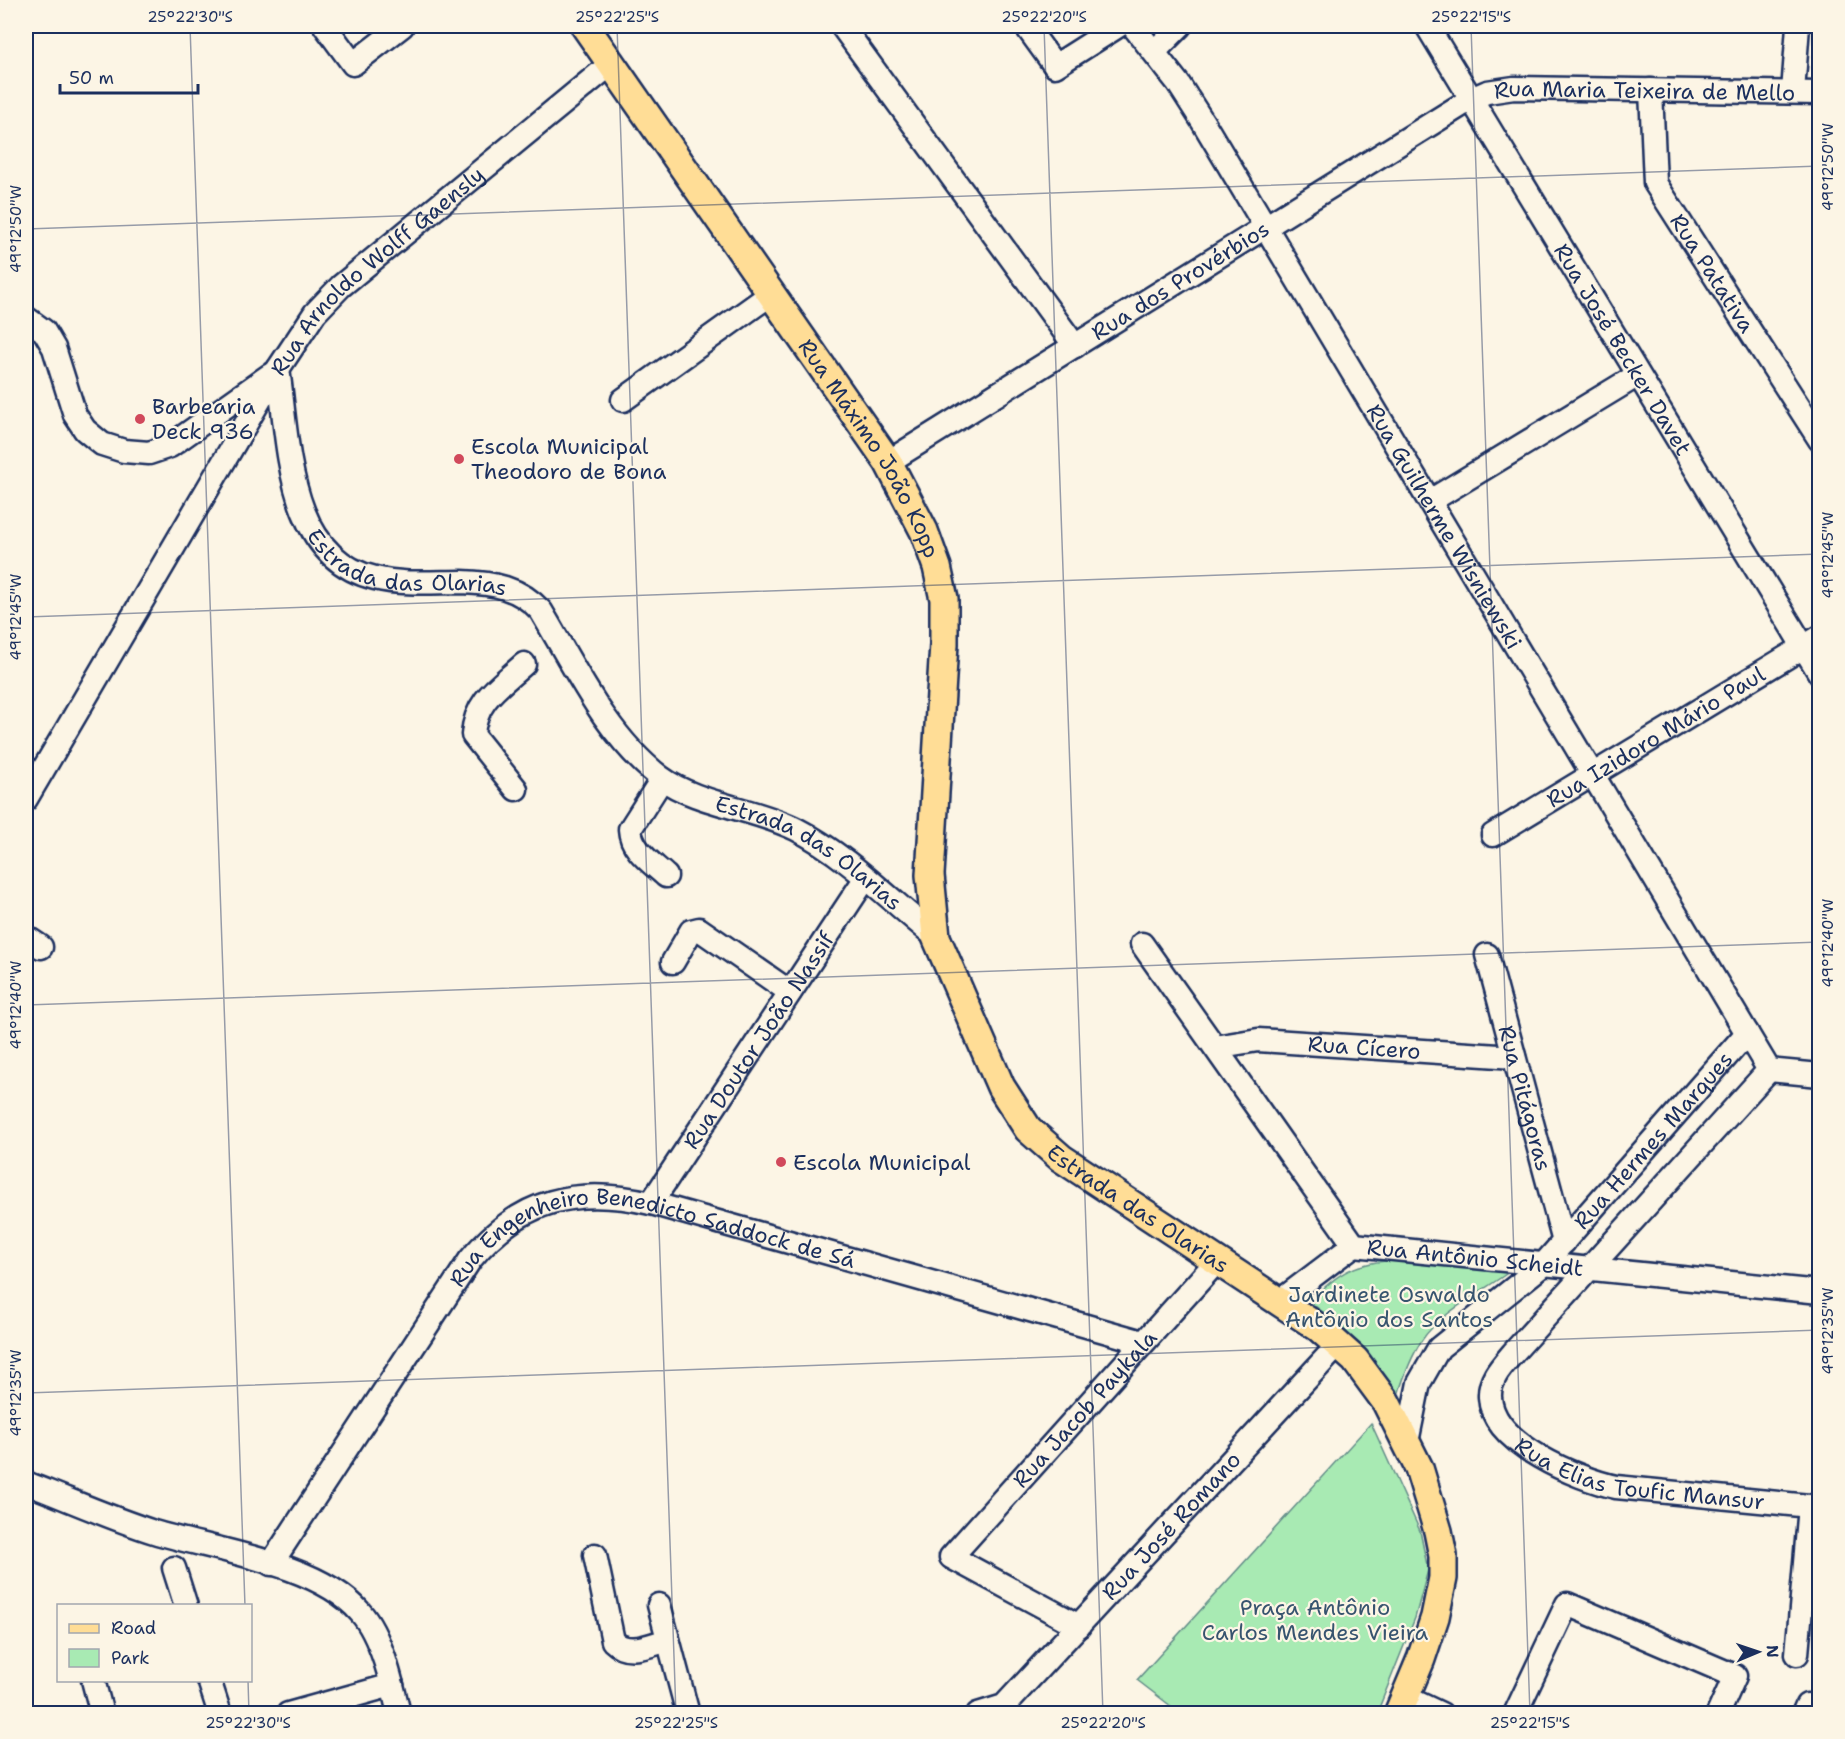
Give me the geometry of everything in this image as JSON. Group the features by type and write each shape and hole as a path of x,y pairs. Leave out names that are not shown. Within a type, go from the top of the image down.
{"main road":[{"name":"Rua Máximo João Kopp","path":"585,26 888,462 924,531 937,567 944,599 944,644 930,875 936,938"},
{"name":"Estrada das Olarias","path":"936,938 1001,1087 1028,1129 1060,1158 1280,1301 1339,1344 1370,1379 1407,1442 1425,1488 1443,1556 1443,1578 1429,1636 1402,1705"}],"street":[{"path":"325,26 353,64 402,26"},
{"path":"842,26 1075,346"},
{"path":"1026,26 1055,66 1118,26"},
{"name":"Rua Guilherme Wisniewski","path":"1133,26 1155,51 1203,122 1747,1033"},
{"path":"1155,51 1180,26"},
{"name":"Rua José Becker Davet","path":"1427,26 1638,375 1811,642 1820,674"},
{"path":"1793,92 1798,26"},
{"name":"Rua Arnoldo Wolff Gaensly","path":"26,799 278,369 315,313 341,285 612,63"},
{"name":"Rua Maria Teixeira de Mello","path":"1471,99 1487,92 1514,88 1820,93"},
{"name":"Rua Patativa","path":"1651,90 1655,183 1820,440"},
{"name":"Rua dos Provérbios","path":"888,462 1471,99"},
{"path":"623,400 771,294"},
{"path":"26,318 44,331 54,348 75,415 85,430 102,444 124,452 149,453 170,446 278,369"},
{"name":"Estrada das Olarias","path":"278,369 301,505 310,528 322,546 336,560 355,572 377,579 477,582 498,585 529,598 541,611 615,733 639,760 662,778 690,792 795,828 821,844 936,938"},
{"path":"1430,501 1638,375"},
{"name":"Rua Izidoro Mário Paul","path":"1493,835 1811,642"},
{"path":"516,789 473,735 474,722 481,704 524,664"},
{"path":"662,778 630,829 634,846 666,876"},
{"name":"Rua Doutor João Nassif","path":"651,1203 865,879"},
{"path":"673,962 691,932 699,929 790,992"},
{"name":"Rua Antônio Scheidt","path":"1142,944 1354,1245 1820,1292"},
{"name":"Rua Pitágoras","path":"1487,955 1564,1242"},
{"name":"Rua Hermes Marques","path":"1407,1442 1419,1383 1439,1348 1544,1264 1747,1033 1769,1070"},
{"name":"Rua Cícero","path":"1215,1047 1258,1040 1514,1057"},
{"name":"Rua Hermes Marques","path":"1769,1070 1820,1075"},
{"name":"Rua Hermes Marques","path":"1490,1398 1491,1385 1498,1370 1769,1070"},
{"name":"Rua Engenheiro Benedicto Saddock de Sá","path":"271,1564 470,1260 505,1224 557,1200 588,1194 616,1195 651,1203 1143,1342"},
{"path":"1280,1301 1354,1245"},
{"name":"Rua Jacob Paykala","path":"1079,1626 951,1557 1218,1260"},
{"name":"Rua José Romano","path":"978,1713 1004,1706 1339,1344"},
{"name":"Rua Elias Toufic Mansur","path":"1490,1398 1493,1411 1512,1436 1549,1462 1591,1482 1616,1487 1815,1506"},
{"path":"26,1483 152,1531 316,1579 342,1595 360,1611 370,1625 392,1685 399,1713"},
{"path":"1797,1654 1815,1506"},
{"path":"595,1555 613,1641 620,1648 629,1650 668,1640"},
{"path":"174,1568 186,1604"},
{"path":"1515,1713 1568,1604 1735,1676 1718,1713"},
{"path":"658,1605 688,1713"},
{"path":"94,1682 102,1713"},
{"path":"210,1682 220,1713"},
{"path":"288,1713 392,1685"},
{"path":"1402,1705 1441,1713"}],"green space":[{"name":"Jardinete Oswaldo Antônio dos Santos","path":"1398,1260 1509,1272 1462,1303 1430,1330 1414,1353 1398,1395 1358,1345 1310,1302 1320,1291 1349,1270 1371,1263"},
{"name":"Praça Antônio Carlos Mendes Vieira","path":"1371,1423 1420,1531 1428,1570 1415,1618 1377,1713 1180,1713 1137,1680"}],"place":[{"name":"Barbearia Deck 936","path":"140,419"},
{"name":"Escola Municipal Theodoro de Bona","path":"459,459"},
{"name":"Escola Municipal","path":"781,1162"}]}
